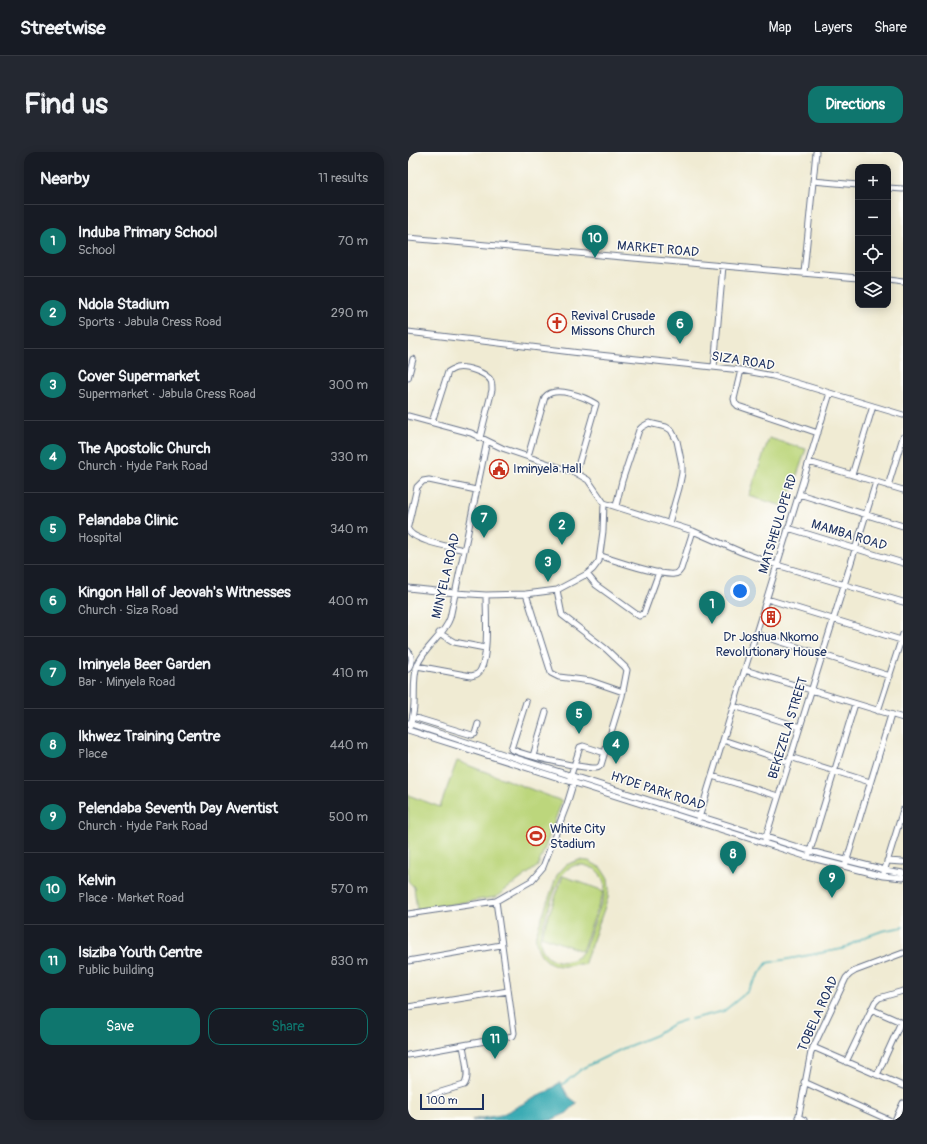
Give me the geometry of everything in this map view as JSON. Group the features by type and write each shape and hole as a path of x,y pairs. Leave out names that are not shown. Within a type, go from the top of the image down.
{"street":[{"path":"804,273 816,152"},
{"path":"813,181 855,185"},
{"path":"891,188 903,189"},
{"name":"MARKET ROAD","path":"408,238 855,278"},
{"path":"714,367 723,266"},
{"path":"891,280 903,282"},
{"name":"SIZA ROAD","path":"408,332 580,353 741,370 773,376 903,415"},
{"path":"408,377 413,359"},
{"path":"432,422 448,372 455,368 476,371 487,376 492,384 492,390 480,438"},
{"path":"741,370 734,399 738,406 818,433"},
{"path":"528,456 545,397 554,392 564,392 581,397 596,404 576,473"},
{"name":"MATSHEULOPE RD","path":"699,819 830,393"},
{"path":"852,475 874,406"},
{"path":"408,416 471,433 502,448 576,473 588,480 604,503 601,556 597,565 588,574 557,590 526,594 486,595 408,588"},
{"path":"616,506 622,481 639,430 649,423 666,427 671,430 677,442 682,470 679,488 669,523"},
{"path":"888,486 903,437"},
{"name":"MINYELA ROAD","path":"408,730 409,724 413,717 417,666 425,652 448,623 487,442"},
{"path":"809,462 903,490"},
{"path":"408,526 417,487 423,481 428,480 476,490"},
{"name":"BEKEZELA STREET","path":"765,840 876,482"},
{"path":"799,494 903,526"},
{"path":"604,503 693,531 741,552 777,565 903,602"},
{"name":"MAMBA ROAD","path":"788,528 903,562"},
{"path":"408,529 414,536 464,550"},
{"path":"601,556 659,572 672,574 678,573 682,569 693,531"},
{"path":"588,574 596,585 639,616 644,613 659,572"},
{"path":"526,702 511,747 513,750 574,765 597,768 600,767 623,692 627,673 625,667 606,649 562,615 557,590"},
{"path":"526,594 551,673 559,677 591,680 623,692"},
{"path":"417,666 471,676 480,671 482,668 485,648 486,595"},
{"path":"767,599 901,640"},
{"path":"440,633 454,642 485,648"},
{"path":"756,634 890,676"},
{"path":"878,711 903,634"},
{"path":"408,651 412,659 408,668"},
{"path":"745,670 903,718"},
{"path":"808,857 855,704"},
{"path":"734,706 800,727"},
{"path":"533,756 546,712"},
{"path":"845,867 891,715"},
{"path":"413,717 472,735 475,734 478,724"},
{"name":"HYDE PARK ROAD","path":"409,724 573,775 699,819"},
{"name":"HYDE PARK ROAD","path":"408,730 572,782 765,840 847,861 903,878"},
{"path":"723,740 870,782"},
{"path":"408,914 496,901 532,881 543,868 567,804 574,765 580,747 584,746 605,753"},
{"path":"712,776 778,796"},
{"path":"884,873 903,810"},
{"name":"HYDE PARK ROAD","path":"765,840 808,857 845,867 884,873 903,873"},
{"path":"888,861 903,862"},
{"path":"408,1055 513,1036 514,1033 496,901"},
{"path":"408,961 501,945"},
{"name":"TOBELA ROAD","path":"798,1119 804,1082 814,1047 846,978 850,974 903,953"},
{"path":"408,1007 508,991"},
{"path":"846,1062 871,1009 878,998 903,991"},
{"path":"871,1009 902,1022 877,1076"},
{"path":"430,1095 464,1085 466,1082 467,1075 463,1045"},
{"path":"814,1047 877,1076 903,1086"},
{"path":"804,1082 889,1120"},
{"path":"895,1120 903,1103"},
{"path":"798,1119 804,1120"}],"green space":[{"path":"769,438 806,449 786,507 749,496"},
{"name":"White City Stadium","path":"457,761 562,801 538,866 496,897 417,910 414,887 408,881 408,795 440,807"},
{"path":"579,860 589,861 601,868 608,879 608,898 584,965 559,966 553,964 543,957 537,946 536,934 557,875 566,865","holes":["576,865 584,865 595,869 600,874 605,885 604,896 584,950 579,956 572,960 559,961 552,959 546,955 542,949 540,941 545,918 563,874 567,869"]},
{"path":"563,876 604,891 582,951 541,936"}],"water":[{"path":"560,1082 568,1096 577,1103 567,1113 551,1120 472,1120 501,1115 548,1091"}],"waterway":[{"path":"691,1019 724,1011 747,992 767,963 842,949 865,937 882,931 903,927"},
{"path":"562,1085 583,1068 624,1048 656,1035 673,1024 685,1020"}],"place":[{"name":"Kelvin","path":"595,258"},
{"name":"Revival Crusade Missons Church","path":"557,323"},
{"name":"Kingon Hall of Jeovah's Witnesses","path":"680,344"},
{"name":"Iminyela Hall","path":"499,469"},
{"name":"Iminyela Beer Garden","path":"484,538"},
{"name":"Ndola Stadium","path":"562,545"},
{"name":"Cover Supermarket","path":"548,582"},
{"name":"Dr Joshua Nkomo Revolutionary House","path":"771,617"},
{"name":"Induba Primary School","path":"712,624"},
{"name":"Pelandaba Clinic","path":"579,734"},
{"name":"The Apostolic Church","path":"616,764"},
{"name":"White City Stadium","path":"536,836"},
{"name":"Ikhwez Training Centre","path":"733,874"},
{"name":"Pelendaba Seventh Day Aventist","path":"832,898"},
{"name":"Isiziba Youth Centre","path":"495,1059"}]}
